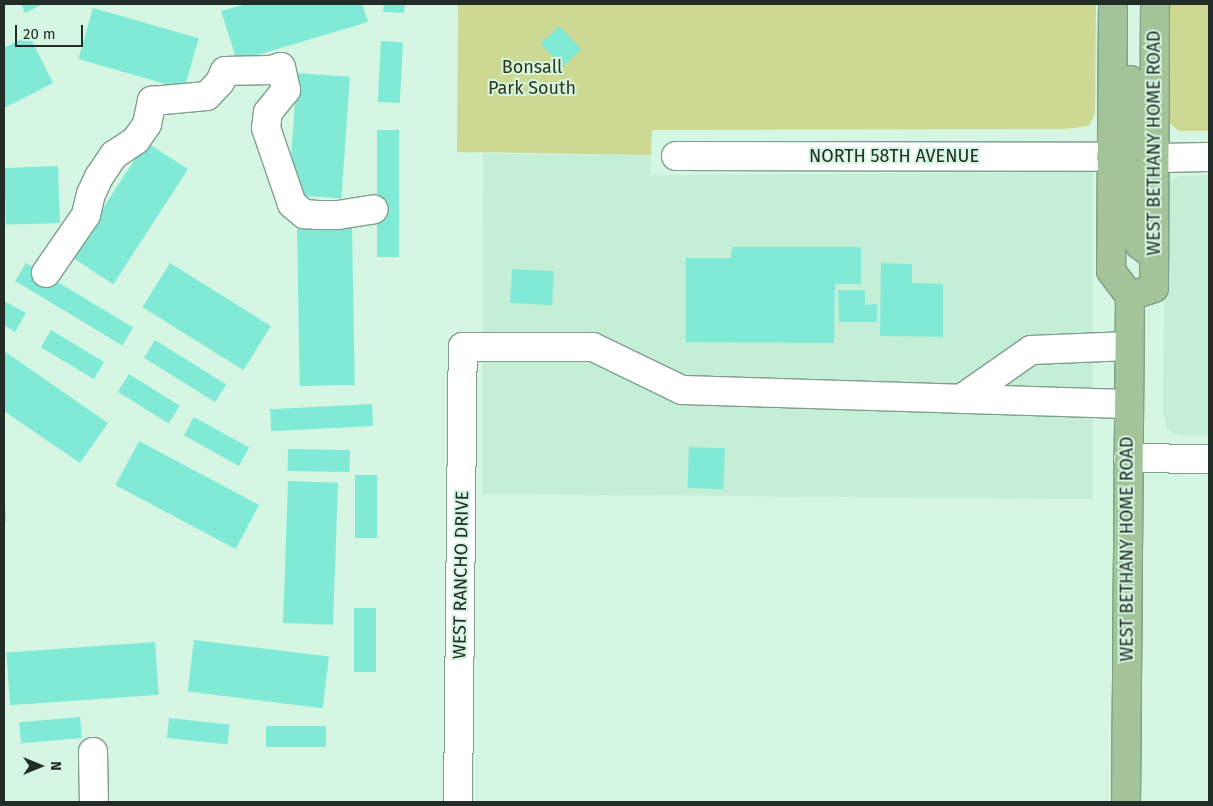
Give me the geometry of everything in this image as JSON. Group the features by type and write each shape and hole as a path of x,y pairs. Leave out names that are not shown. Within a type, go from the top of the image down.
{"main road":[{"path":"1113,4 1111,271 1130,296"},
{"name":"WEST BETHANY HOME ROAD","path":"1126,802 1130,296 1154,288 1155,4"},
{"path":"1113,40 1126,60 1130,76 1134,141 1145,156 1154,158"},
{"path":"1111,157 1123,162 1129,172 1133,234 1140,245 1154,256"}],"street":[{"path":"46,273 86,215 91,194 99,177 114,155 136,140 147,124 152,101 207,96 220,82 225,71 271,70 281,67 286,90 268,112 266,128 292,204 304,214 318,215 338,215 374,209"},
{"name":"NORTH 58TH AVENUE","path":"676,156 1111,157"},
{"path":"1154,158 1209,157"},
{"path":"961,399 1031,350 1129,346"},
{"name":"WEST RANCHO DRIVE","path":"458,802 463,347 593,347 682,390 961,399"},
{"path":"961,399 1128,404"},
{"path":"1128,458 1209,459"},
{"path":"93,752 94,802"}],"shaded area":[{"path":"483,154 651,155 650,175 1093,172 1093,499 482,494"},
{"path":"1209,175 1209,435 1182,435 1173,433 1167,428 1163,413 1165,194 1170,180 1179,176"}],"green space":[{"name":"Bonsall Park South","path":"458,4 1096,4 1095,113 1089,126 1065,129 652,130 651,155 457,152"},
{"path":"1168,4 1209,4 1209,131 1179,131 1168,122"}],"building":[{"path":"21,4 43,4 25,13"},
{"path":"246,4 362,4 368,22 237,61 221,11"},
{"path":"384,4 405,4 404,13 383,12"},
{"path":"93,8 199,38 184,89 78,59"},
{"path":"559,26 581,49 563,67 540,44"},
{"path":"29,35 53,83 4,108 4,48"},
{"path":"381,41 403,42 400,103 378,102"},
{"path":"297,73 350,77 341,198 288,195"},
{"path":"377,130 399,130 399,257 377,257"},
{"path":"146,142 188,169 113,284 71,257"},
{"path":"58,166 60,223 6,225 4,168"},
{"path":"352,228 355,385 300,386 297,229"},
{"path":"732,247 861,247 861,284 835,284 834,343 686,342 686,258 731,258"},
{"path":"26,263 133,327 122,345 15,281"},
{"path":"170,263 271,326 243,370 142,307"},
{"path":"881,263 912,264 912,283 943,284 943,337 880,336"},
{"path":"512,269 554,271 552,305 510,303"},
{"path":"838,290 865,290 865,305 877,304 877,322 839,322"},
{"path":"4,301 26,313 15,332 4,325"},
{"path":"51,330 104,362 94,379 41,347"},
{"path":"155,340 226,385 215,402 144,358"},
{"path":"4,351 108,423 80,463 4,411"},
{"path":"129,374 180,406 169,424 118,392"},
{"path":"372,404 373,426 271,431 270,409"},
{"path":"194,417 249,448 239,466 184,435"},
{"path":"139,441 259,505 236,549 116,485"},
{"path":"689,447 725,448 724,489 688,488"},
{"path":"288,449 350,450 350,472 288,471"},
{"path":"355,475 377,475 377,538 355,538"},
{"path":"288,481 338,483 333,625 283,623"},
{"path":"5,504 6,522 4,522"},
{"path":"354,608 376,608 376,672 354,672"},
{"path":"194,640 329,657 323,708 188,692"},
{"path":"155,642 159,695 10,705 6,652"},
{"path":"80,717 82,738 21,743 19,722"},
{"path":"169,718 230,724 228,744 167,738"},
{"path":"266,726 326,726 326,747 266,747"}]}
